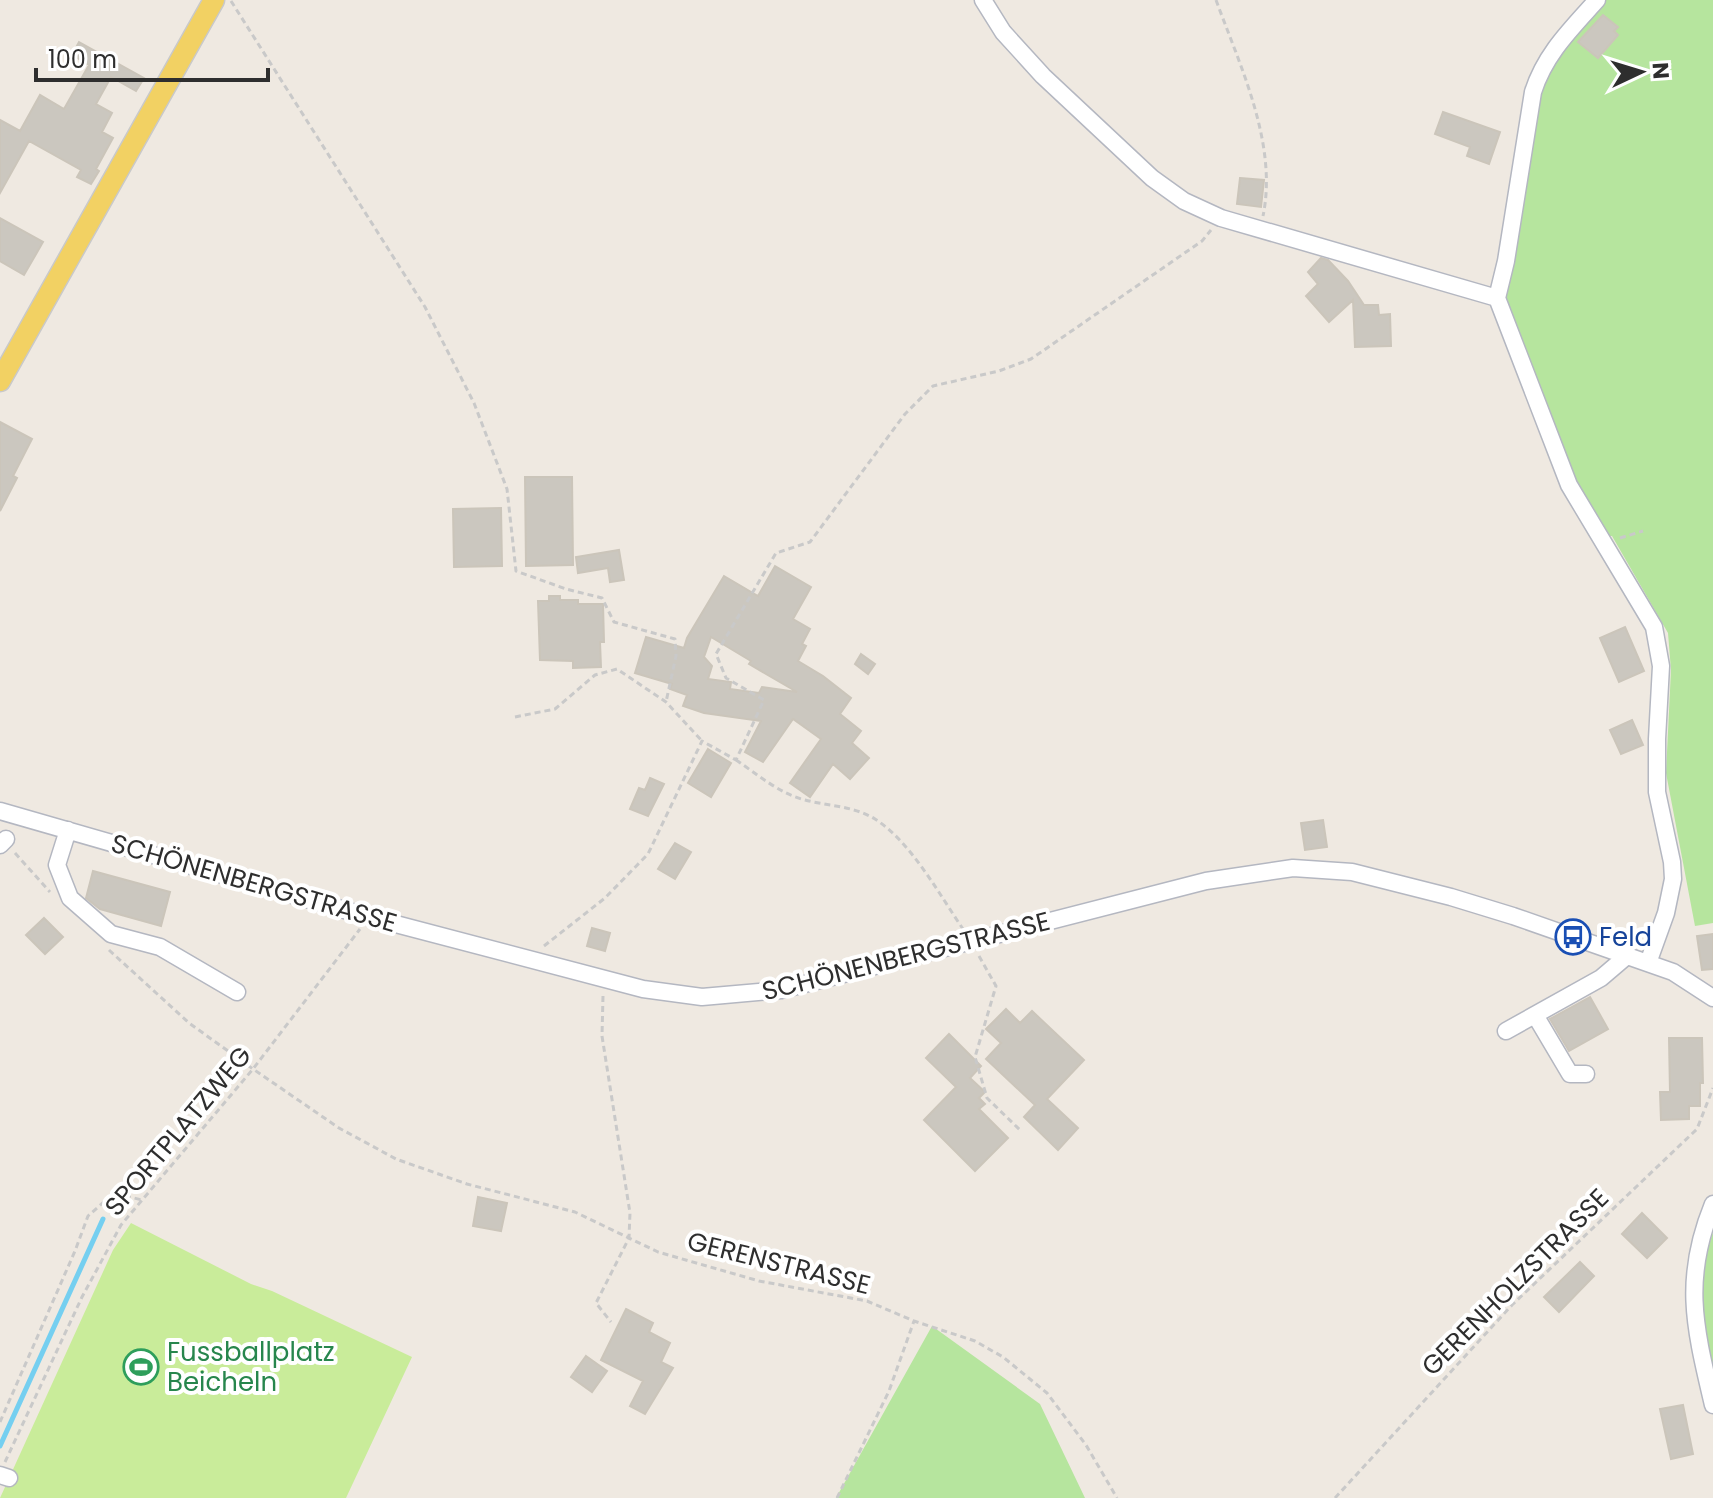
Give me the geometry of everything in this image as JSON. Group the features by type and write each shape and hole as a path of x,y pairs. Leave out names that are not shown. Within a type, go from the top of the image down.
{"main road":[{"path":"0,381 214,0"}],"street":[{"path":"983,0 1003,32 1043,76 1152,178 1184,201 1221,218 1261,227 1497,298"},
{"path":"1597,0 1552,51 1539,71 1497,298 1569,485 1654,627 1661,666 1657,792 1673,879 1666,913 1648,963"},
{"name":"SCHÖNENBERGSTRASSE","path":"0,811 369,917 666,994 702,997 781,990 1206,881 1293,868 1352,872 1437,893 1673,972 1713,998"},
{"path":"68,830 57,865 70,898 111,934 160,947 237,992"},
{"path":"1506,1031 1601,978 1628,955"},
{"path":"1535,1015 1570,1074 1586,1074"},
{"path":"1713,1204 1699,1245 1693,1305 1713,1405"}],"path":[{"path":"230,0 425,307 474,403 507,489 516,571 602,598 614,622 675,639 676,656 666,702"},
{"path":"1216,0 1252,96 1267,171 1267,199 1261,227"},
{"path":"736,760 764,700 726,678 716,654 776,553 810,542 905,414 933,386 999,371 1031,359 1202,241 1221,218"},
{"path":"1605,544 1643,531"},
{"path":"515,717 555,709 595,675 617,669 666,702 702,741 778,788 803,800 838,805 875,819 904,845 971,941 996,986 975,1057 987,1098 1020,1130"},
{"path":"518,957 536,952 632,873 648,854 702,741"},
{"name":"SPORTPLATZWEG","path":"3,1475 82,1297 121,1225 253,1069 369,917"},
{"path":"603,980 602,1036 630,1213 629,1238 596,1303 611,1322"},
{"name":"GERENSTRASSE","path":"253,1069 339,1128 396,1159 467,1184 575,1212 658,1252 759,1281 867,1301 914,1321 975,1341 1003,1357 1047,1393 1086,1445 1117,1498"},
{"name":"GERENHOLZSTRASSE","path":"1335,1498 1512,1305 1697,1129 1713,1088"},
{"path":"0,1422 88,1216 114,1193 142,1200"},
{"path":"837,1498 889,1391 914,1321"}],"green space":[{"path":"1597,0 1713,0 1713,923 1695,926 1666,773 1671,670 1668,633 1612,536 1606,536 1574,479 1497,298 1533,92"},
{"path":"131,1223 251,1284 412,1357 346,1498 0,1498 113,1250"},
{"path":"1713,1232 1713,1371 1706,1336 1703,1284"},
{"path":"932,1326 1040,1404 1085,1498 836,1498"}],"building":[{"path":"1603,15 1618,27 1614,31 1618,35 1598,58 1578,42"},
{"path":"79,42 144,78 136,91 111,77 96,104 112,113 102,132 113,138 96,169 99,171 91,184 77,177 81,170 29,141 0,193 0,120 20,131 40,95 64,109 89,65 72,55"},
{"path":"1443,112 1500,132 1489,164 1467,156 1470,147 1435,134"},
{"path":"1240,178 1264,180 1261,207 1237,204"},
{"path":"0,218 43,242 24,275 0,261"},
{"path":"1321,258 1328,260 1348,281 1364,305 1378,305 1379,315 1390,314 1391,346 1355,347 1353,300 1329,322 1306,296 1318,284 1308,272"},
{"path":"0,422 32,439 0,511"},
{"path":"525,477 572,477 573,565 526,566"},
{"path":"501,508 502,566 454,567 453,509"},
{"path":"619,550 624,580 610,582 608,568 578,573 576,557"},
{"path":"775,566 811,587 793,619 810,629 798,661 851,698 840,714 861,731 852,743 869,758 850,779 833,764 810,797 790,783 821,739 793,719 763,762 745,752 761,721 704,713 683,706 687,695 670,689 672,684 635,673 646,637 684,648 724,576 758,596","holes":["711,637 751,661 749,664 797,692 762,687 759,693 730,689 731,682 708,679 712,666 704,657"]},
{"path":"549,596 560,596 560,600 578,600 578,604 603,604 601,667 573,668 573,661 540,660 538,601 549,601"},
{"path":"1625,627 1644,671 1619,682 1600,638"},
{"path":"861,654 875,664 868,674 855,664"},
{"path":"1632,720 1643,745 1621,754 1610,730"},
{"path":"708,749 731,763 711,797 688,783"},
{"path":"650,778 664,784 648,816 630,809 639,788 645,790"},
{"path":"1323,820 1327,847 1305,850 1301,823"},
{"path":"675,843 691,852 675,879 658,869"},
{"path":"93,871 170,892 161,926 100,909 86,898"},
{"path":"44,918 63,937 45,954 26,935"},
{"path":"592,928 610,933 605,951 587,946"},
{"path":"1713,934 1713,969 1702,970 1697,936"},
{"path":"1590,997 1608,1029 1569,1051 1550,1019"},
{"path":"1006,1009 1020,1023 1032,1011 1084,1060 1047,1099 1078,1128 1058,1150 1024,1117 1035,1105 986,1059 1001,1043 986,1029"},
{"path":"949,1034 981,1066 970,1078 985,1092 979,1098 985,1104 979,1109 1008,1138 975,1171 924,1120 956,1087 926,1058"},
{"path":"1669,1038 1702,1038 1700,1106 1689,1106 1689,1119 1661,1120 1660,1092 1670,1092"},
{"path":"478,1197 507,1203 501,1231 473,1226"},
{"path":"1642,1213 1667,1238 1647,1258 1622,1234"},
{"path":"1580,1262 1594,1276 1559,1312 1544,1297"},
{"path":"626,1309 653,1323 649,1332 670,1343 661,1362 673,1368 645,1414 630,1406 643,1381 601,1360"},
{"path":"586,1356 607,1371 592,1392 571,1377"},
{"path":"1683,1405 1693,1454 1671,1459 1660,1409"}],"waterway":[{"path":"0,1446 103,1219"}],"place":[{"name":"Feld","path":"1573,937"},
{"name":"Fussballplatz Beicheln","path":"141,1367"}]}
